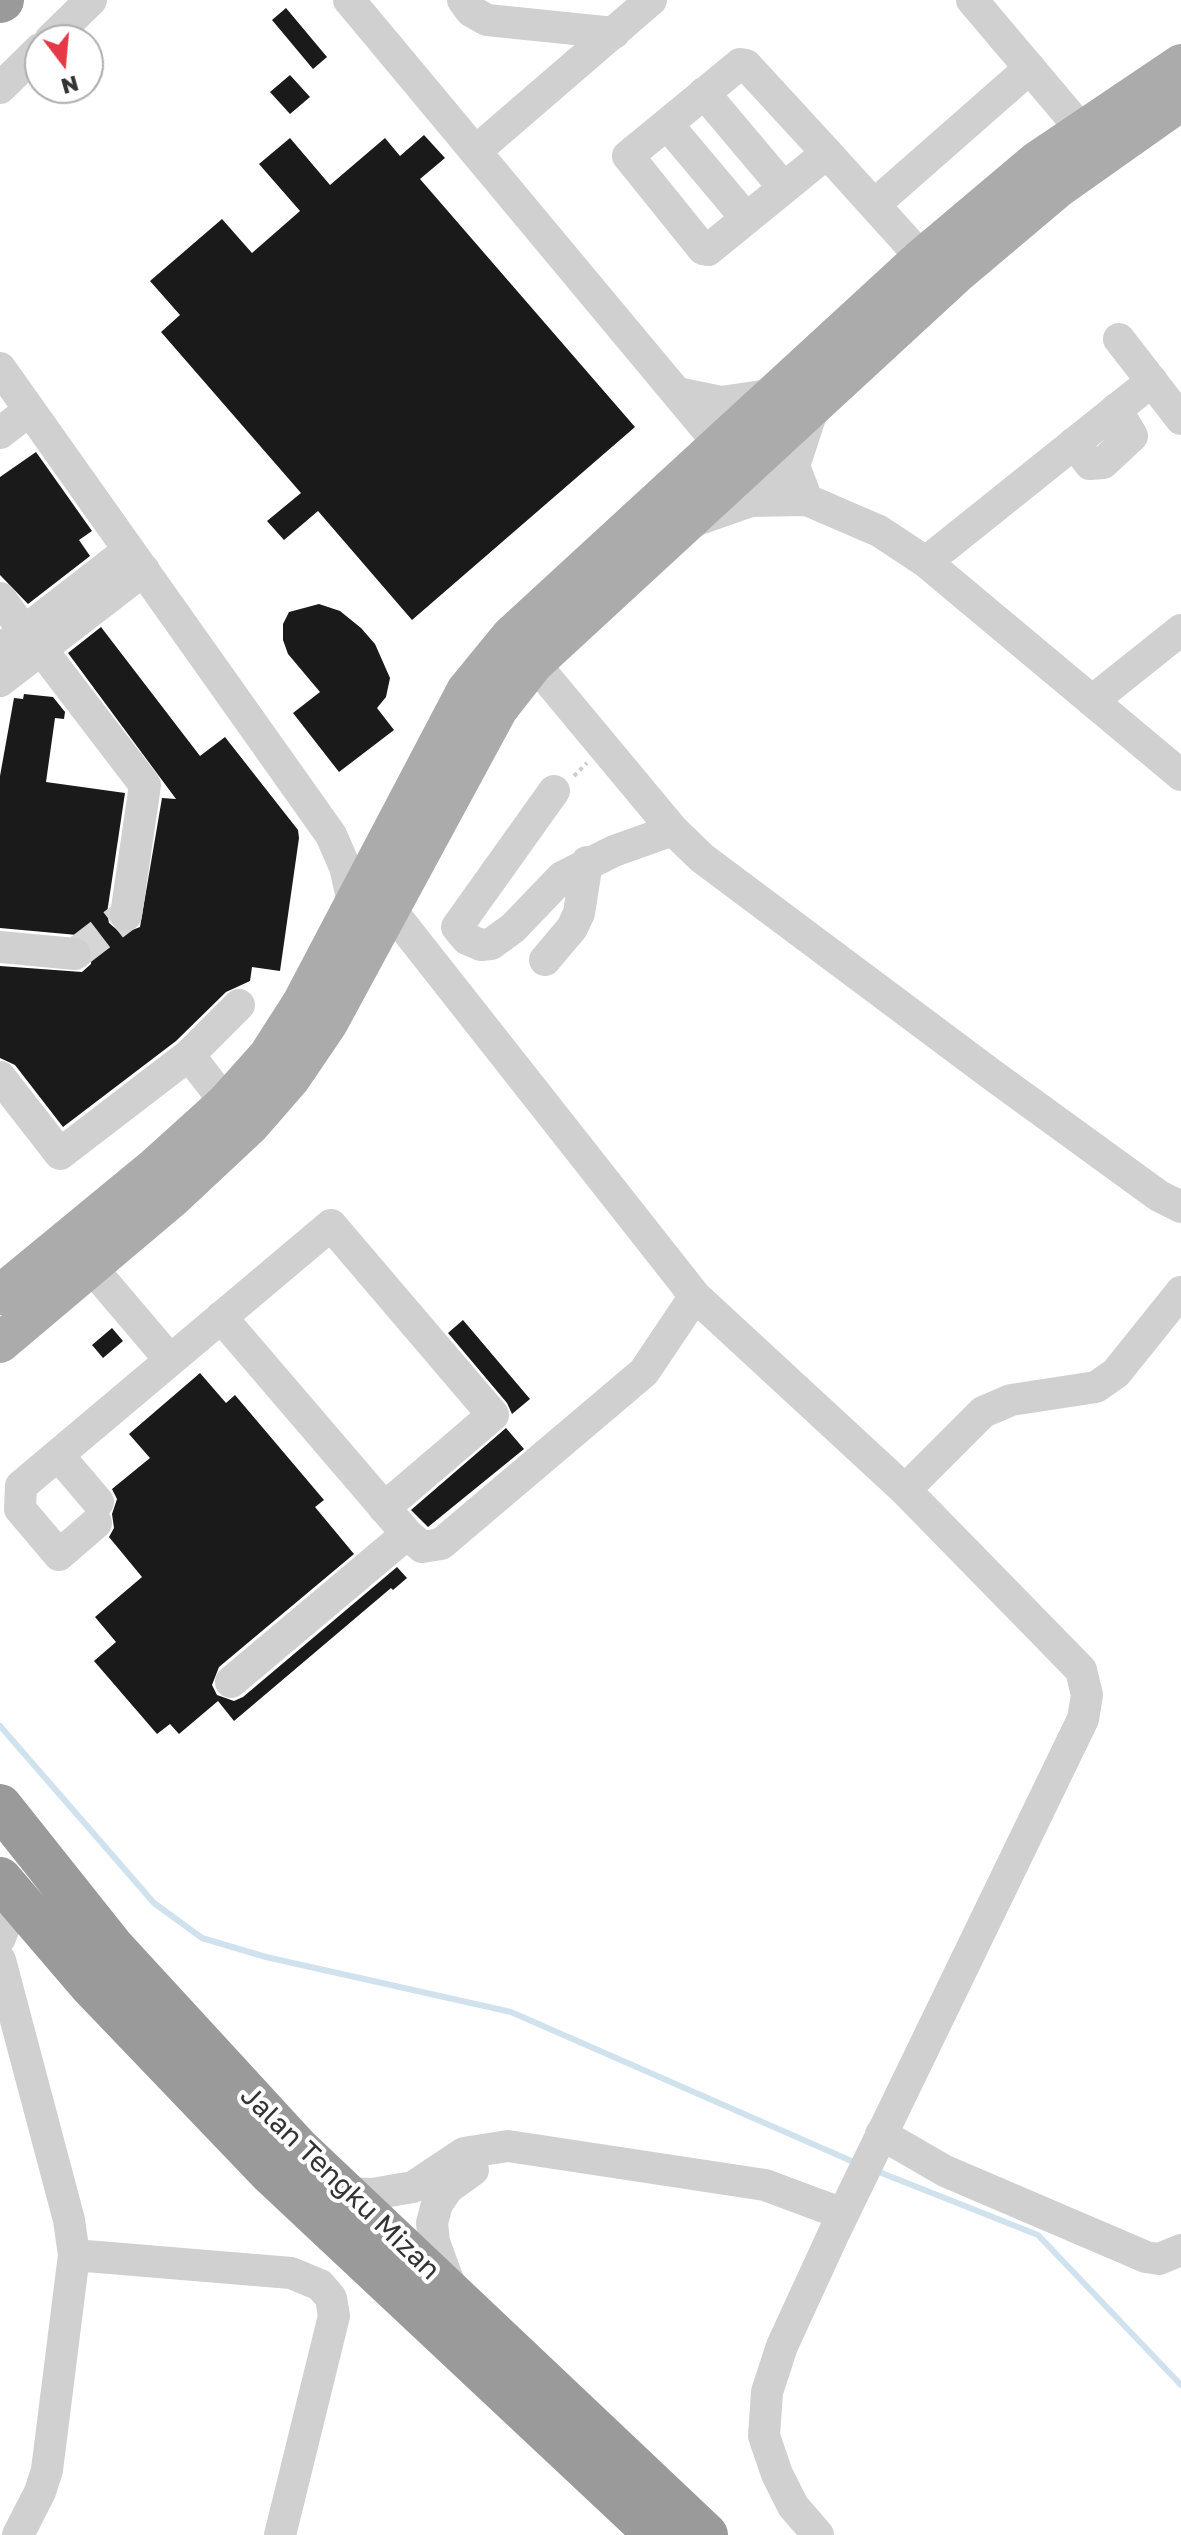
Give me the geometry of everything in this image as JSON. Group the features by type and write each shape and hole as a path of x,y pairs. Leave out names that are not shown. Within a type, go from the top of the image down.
{"highway":[{"name":"Jalan Tengku Mizan","path":"0,1806 113,1948 297,2148 706,2535"},
{"name":"Jalan Tengku Mizan","path":"7,1889 90,1984 271,2173 657,2535"}],"main road":[{"path":"0,1295 153,1169 226,1103 268,1056 372,905 498,709 534,663 679,529 776,394 922,258 1030,166 1181,64"},
{"path":"0,1343 91,1267 239,1135 290,1079 328,1023 372,905 466,691 511,636 680,482 733,455 815,403 956,274 1058,188 1181,101"}],"street":[{"path":"66,24 91,0"},
{"path":"349,0 677,393 733,455 807,500 879,531 926,562 1181,775"},
{"path":"463,0 471,11 487,20 614,33"},
{"path":"477,150 651,0"},
{"path":"986,5 1030,68 1081,129"},
{"path":"827,153 708,250 703,249 628,161 628,156 704,93 740,64 746,65 827,153 922,258"},
{"path":"0,88 24,65"},
{"path":"874,205 1030,68"},
{"path":"704,93 784,188"},
{"path":"667,124 746,218"},
{"path":"1119,339 1181,419"},
{"path":"0,368 331,835 345,867 372,905 432,963 695,1296 905,1490 1081,1670 1087,1695 1083,1719 839,2223 782,2346 767,2392 764,2436 777,2474 793,2506 818,2535"},
{"path":"926,562 1074,443 1090,464 1103,463 1132,436 1132,430 1116,409 1152,381"},
{"path":"677,393 721,402 776,394"},
{"path":"677,393 687,446 680,482"},
{"path":"807,500 794,466 815,403"},
{"path":"0,433 30,410"},
{"path":"679,529 751,501 807,500"},
{"path":"0,681 22,643 136,560"},
{"path":"0,598 22,643 145,785 126,915"},
{"path":"1092,701 1181,630"},
{"path":"534,663 673,830 702,858 991,1074 1159,1196 1181,1207"},
{"path":"432,963 554,791"},
{"path":"457,927 467,939 481,945 491,944 513,928 562,877 587,862 673,830"},
{"path":"545,960 572,928 579,913 587,862"},
{"path":"0,947 75,954"},
{"path":"0,1077 60,1154 189,1055 239,1005"},
{"path":"189,1055 226,1103"},
{"path":"58,1455 97,1512 59,1555 20,1509 21,1486 331,1225 493,1415 384,1508"},
{"path":"91,1267 170,1360"},
{"path":"905,1490 983,1412 1011,1400 1096,1387 1116,1373 1181,1292"},
{"path":"221,1317 384,1508 422,1547 441,1544 644,1372 695,1296"},
{"path":"231,1682 407,1534"},
{"path":"0,1938 7,1889"},
{"path":"0,1960 69,2220 74,2255 47,2470 40,2492 18,2535"},
{"path":"880,2138 945,2171 1146,2257 1159,2259 1181,2250"},
{"path":"345,2193 372,2194 413,2187 464,2153 508,2146 765,2185 839,2223"},
{"path":"453,2294 434,2242 437,2204 464,2174 482,2165 501,2162 759,2204 839,2223"},
{"path":"74,2255 291,2273 320,2285 331,2298 334,2316 280,2535"}],"path":[{"path":"554,791 576,775 603,747"}],"building":[{"path":"286,8 327,57 313,69 272,20"},
{"path":"290,75 310,97 290,114 270,92"},
{"path":"424,135 445,158 420,179 635,427 412,620 318,511 284,540 267,521 301,493 161,332 180,315 150,281 222,219 252,253 300,211 259,164 290,138 330,185 385,138 400,156"},
{"path":"36,452 92,531 79,540 90,556 28,604 0,575 0,477"},
{"path":"319,604 340,611 361,628 375,644 390,678 386,697 377,708 394,730 339,772 293,713 320,692 288,654 283,640 283,624 289,612"},
{"path":"101,627 200,756 225,737 298,830 299,838 280,971 252,967 250,981 226,992 176,1041 63,1127 15,1065 0,1058 0,966 82,972 91,964 92,947 77,935 0,928 0,776 14,698 23,699 24,694 53,697 65,712 64,719 55,718 46,782 125,793 107,913 109,923 122,934 140,927 162,798 176,799 68,653"},
{"path":"463,1320 530,1399 512,1414 507,1403 448,1333"},
{"path":"112,1328 123,1341 103,1358 92,1345"},
{"path":"200,1373 226,1403 235,1395 324,1500 315,1507 354,1554 219,1667 212,1685 217,1695 234,1701 243,1697 397,1567 407,1578 393,1590 391,1588 234,1721 218,1701 179,1734 170,1724 157,1734 94,1661 116,1642 95,1617 142,1577 109,1537 114,1528 112,1514 117,1499 112,1489 150,1458 129,1434"},
{"path":"506,1428 524,1449 428,1527 411,1510"}],"waterway":[{"path":"0,1726 154,1903 202,1938 266,1957 511,2012 856,2163"},
{"path":"874,2170 1038,2235 1181,2385"}],"tunnel":[{"path":"75,954 126,915"}]}
